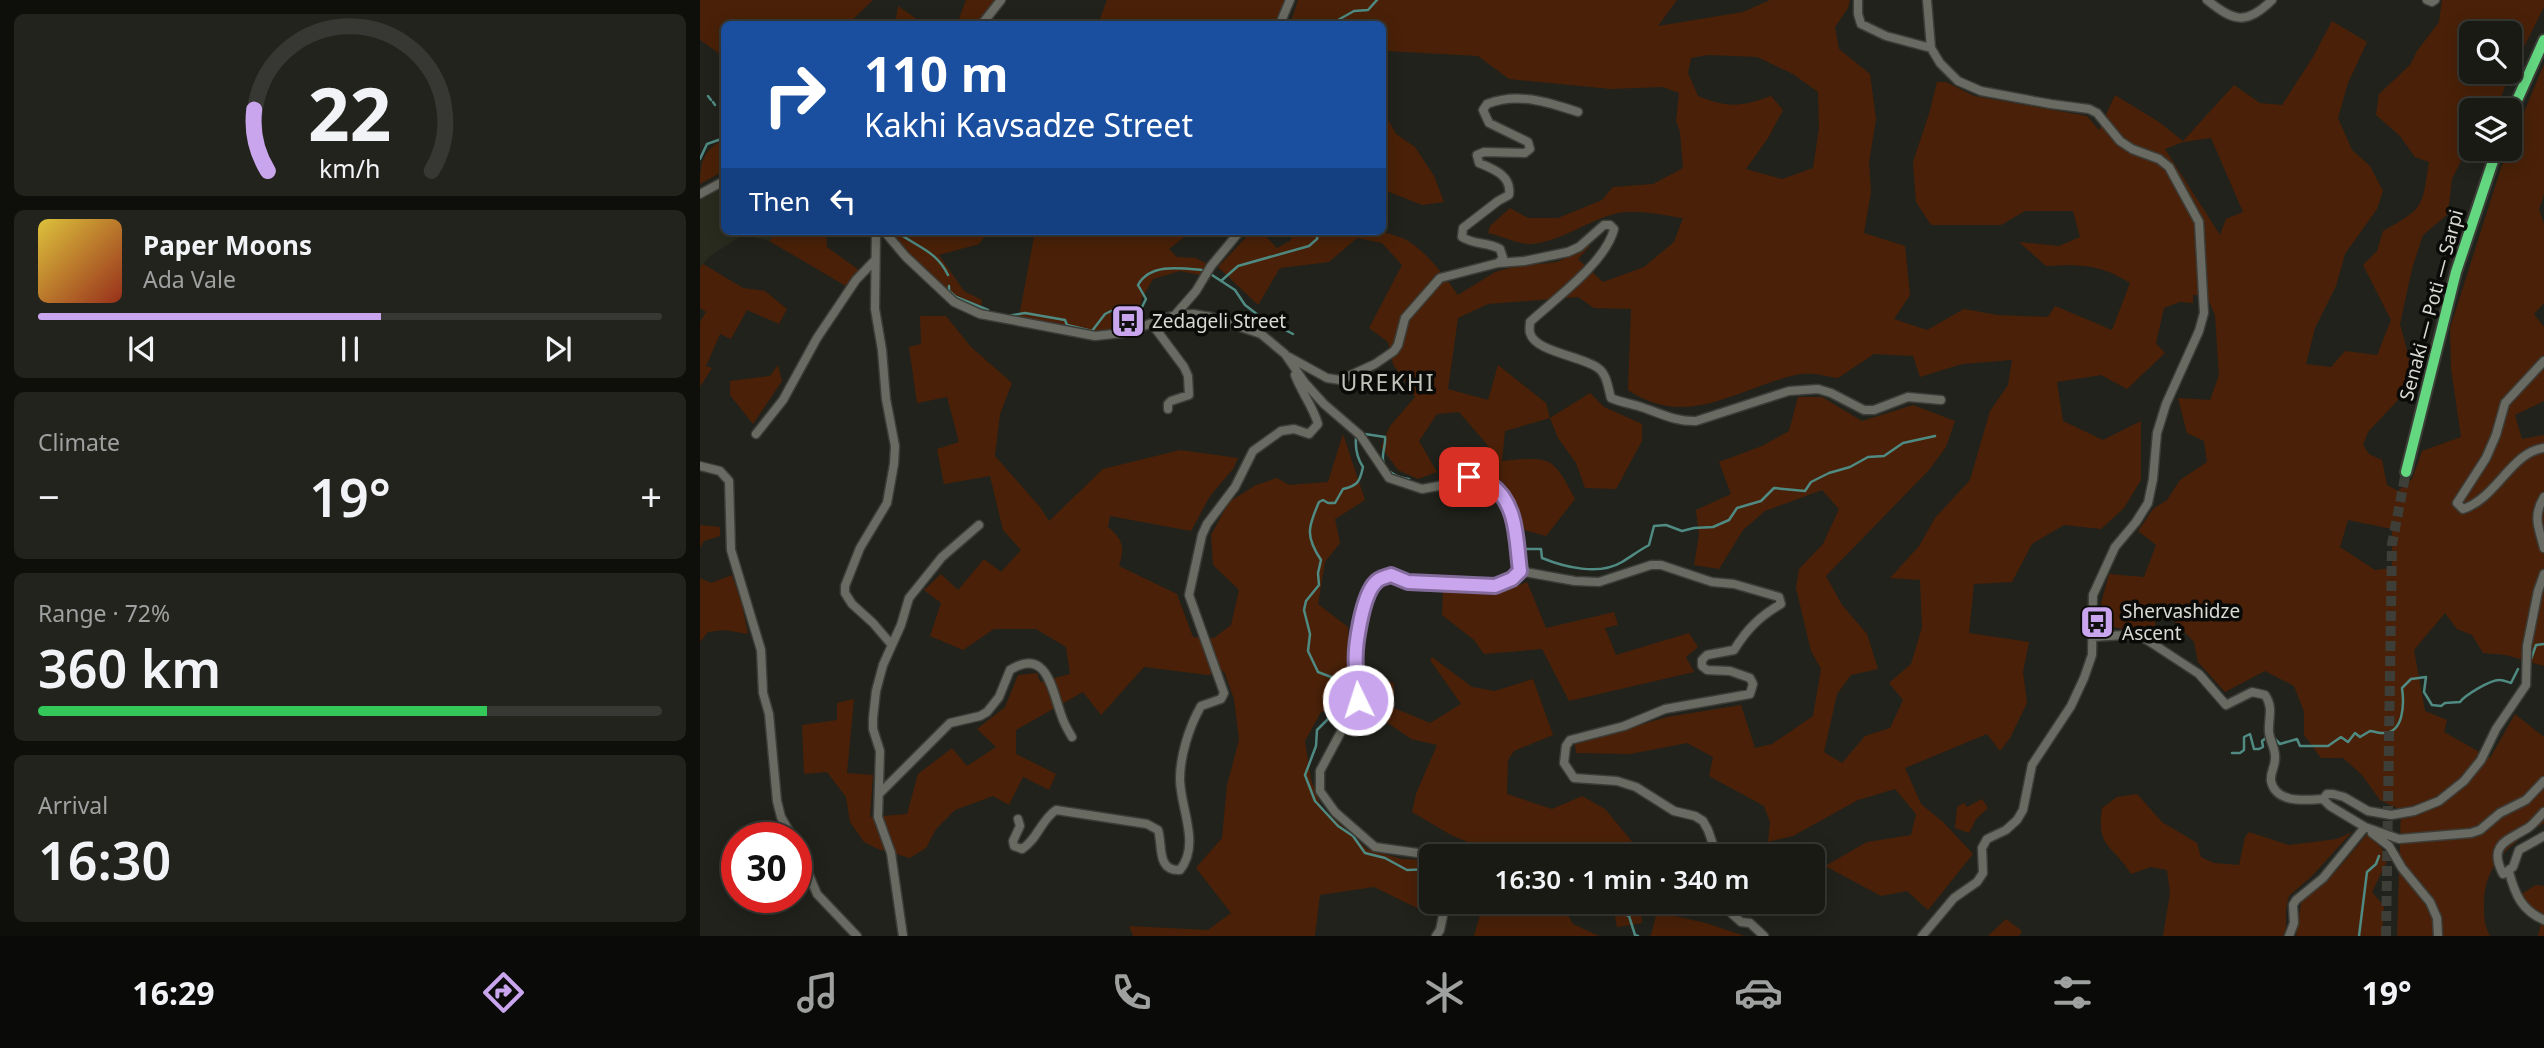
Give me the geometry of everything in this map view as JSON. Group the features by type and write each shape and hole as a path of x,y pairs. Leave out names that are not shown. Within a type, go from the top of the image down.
{"highway":[{"path":"2518,98 2544,40"},
{"name":"Senaki — Poti — Sarpi","path":"2406,472 2456,272 2493,161"}],"street":[{"path":"984,21 1001,0"},
{"path":"1281,21 1290,0"},
{"path":"1858,0 1861,24 1886,36 1931,48"},
{"path":"1922,936 1954,898 1977,882 1983,873 1982,848 1987,839 2006,830 2024,810 2032,765 2071,706 2089,664 2093,595 2115,547 2136,522 2148,502 2157,433 2166,404 2204,313 2199,222 2179,183 2165,163 2120,141 2097,113 2089,109 1981,91 1958,81 1940,63 1931,48 1927,0"},
{"path":"2207,0 2224,14 2237,19 2258,12 2272,0"},
{"path":"2427,0 2435,0"},
{"path":"1498,263 1503,258 1500,249 1494,245 1471,243 1462,237 1461,233 1462,228 1509,195 1510,187 1505,177 1479,163 1477,155 1483,152 1525,153 1530,149 1528,142 1489,123 1483,110 1487,104 1499,99 1523,98 1542,100 1578,112"},
{"path":"700,194 721,183"},
{"path":"1285,355 1328,378 1340,380 1375,364 1394,351 1405,318 1440,278 1498,263 1524,261 1568,251 1578,247 1604,225 1610,225 1614,229 1611,242 1575,284 1530,322 1530,334 1535,341 1553,351 1577,357 1600,368 1611,398 1684,422 1696,421 1789,391 1804,389 1818,388 1864,411 1908,397 1941,400"},
{"path":"876,235 875,309 883,350 886,399 895,446 894,464 887,503 860,548 845,586 845,593 852,604 891,644"},
{"path":"887,235 906,257 954,302 980,314 1095,335 1123,333 1175,315 1212,317 1261,334 1285,355 1304,383 1324,404 1360,435 1389,478 1422,489 1469,477 1489,483 1503,497 1513,514 1520,571"},
{"path":"1175,315 1191,298 1211,266 1237,235"},
{"path":"755,434 783,400 817,338 856,280 875,260"},
{"path":"1152,324 1188,376 1189,395 1171,401 1168,409"},
{"path":"2544,361 2505,403 2486,458 2457,503 2463,509 2477,505 2524,455 2544,448"},
{"path":"1018,819 1020,826 1013,841 1014,846 1021,849 1056,810 1147,824 1158,830 1160,854 1169,868 1180,870 1185,865 1188,837 1180,790 1183,754 1201,706 1221,699 1224,693 1189,595 1192,579 1207,524 1235,487 1253,451 1281,431 1294,429 1309,434 1318,424 1314,410 1300,390 1291,363"},
{"path":"700,466 720,471 729,481 731,550 761,650 763,693 769,714 777,801 784,822"},
{"path":"2544,497 2537,511 2536,521 2544,548"},
{"path":"903,936 891,853 878,817 880,751 873,729 873,718 879,679 909,598 942,557 979,525"},
{"path":"1520,571 1575,581 1599,582 1651,565 1661,565 1712,582 1734,584 1779,597 1781,604 1748,627 1734,650 1707,655 1702,660 1702,666 1707,670 1730,671 1750,678 1753,684 1750,694 1665,709 1624,726 1570,740 1566,746 1564,763 1574,778 1617,781 1636,788 1674,811 1695,816 1703,821 1713,844"},
{"path":"1419,853 1375,847 1335,812 1320,791 1320,771 1358,700 1360,690 1356,665 1362,614 1368,593 1377,580 1391,575 1408,582 1495,586 1512,579 1520,571"},
{"path":"2323,799 2327,794 2333,794 2379,814 2407,813 2439,801 2464,781 2481,760 2501,720 2526,685 2527,646 2544,574"},
{"path":"2092,637 2125,635 2144,638 2199,674 2224,704 2231,704 2252,692 2265,695 2272,710 2269,732 2276,758 2271,771 2275,789 2290,799 2323,799 2389,846 2402,868 2430,902 2437,918 2438,936"},
{"path":"879,794 950,723 987,712 999,697 1010,670 1027,663 1036,664 1046,673 1062,719 1072,737"},
{"path":"2365,827 2399,839 2472,833 2480,830 2500,813 2526,800 2544,781"},
{"path":"2509,872 2501,872 2497,858 2499,848 2509,837 2530,827 2544,812"},
{"path":"2289,936 2294,923 2295,900 2323,878 2365,827"},
{"path":"2544,836 2519,850 2509,872 2514,890 2524,908 2544,920"},
{"path":"812,879 817,894 857,936"},
{"path":"1436,936 1443,914"},
{"path":"1732,914 1741,922 1750,923 1765,936"}],"shaded area":[{"path":"700,0 873,0 851,21 721,21 721,55 700,40"},
{"path":"966,0 1001,0 984,21 958,21"},
{"path":"1107,0 1290,0 1281,21 1099,21"},
{"path":"1298,0 1677,0 1658,26 1743,12 1770,0 1850,0 1848,8 1835,27 1839,49 1870,74 1876,119 1869,162 1871,192 1864,233 1905,246 1910,295 1894,319 1927,330 1964,309 1997,315 2048,317 2055,306 2112,330 2130,283 2100,269 2069,265 2046,266 2019,242 2059,246 2080,237 2073,211 2025,211 2001,225 1931,225 1916,202 1913,162 1937,82 1946,82 1974,96 2087,116 2099,130 2115,95 2159,122 2183,141 2234,85 2260,103 2282,105 2332,21 2367,42 2348,83 2338,118 2352,150 2370,166 2383,191 2377,209 2345,254 2336,286 2315,328 2306,364 2331,367 2345,351 2377,355 2391,320 2363,265 2377,251 2383,231 2414,211 2425,189 2429,162 2415,157 2400,136 2376,115 2379,94 2410,65 2439,22 2442,0 2544,0 2544,7 2522,51 2522,21 2459,21 2459,84 2506,84 2501,98 2459,98 2461,161 2452,179 2448,214 2423,235 2412,269 2400,324 2413,384 2368,432 2363,445 2369,454 2382,460 2387,485 2398,491 2412,479 2422,451 2461,437 2451,368 2450,328 2504,161 2522,161 2522,117 2544,64 2544,195 2539,209 2544,224 2544,303 2534,314 2544,327 2544,401 2515,415 2522,439 2544,435 2544,666 2506,655 2483,653 2472,635 2457,629 2445,613 2414,650 2425,711 2447,720 2444,732 2490,758 2515,714 2544,737 2544,823 2511,846 2489,876 2484,908 2485,924 2490,936 2442,936 2439,915 2432,899 2408,868 2434,908 2436,936 2397,936 2401,810 2380,800 2362,775 2343,758 2321,758 2304,735 2304,712 2294,686 2265,671 2225,692 2198,662 2194,642 2170,617 2156,618 2154,636 2105,625 2101,603 2109,574 2144,577 2156,545 2138,531 2153,509 2167,500 2180,480 2207,462 2204,441 2187,433 2178,398 2210,400 2219,375 2215,315 2206,295 2193,295 2193,303 2180,302 2164,308 2156,343 2165,353 2127,389 2101,375 2057,382 2063,421 2103,440 2141,421 2141,480 2124,508 2101,529 2064,525 2032,544 2012,582 1974,584 1969,633 2029,642 2023,672 2027,703 2010,738 2000,751 1987,734 1905,768 1921,804 1943,822 1973,854 1928,910 1907,891 1881,896 1825,866 1867,842 1911,835 1916,814 1895,789 1858,800 1793,836 1768,842 1770,822 1764,806 1709,776 1713,757 1687,743 1630,754 1576,753 1575,744 1667,717 1741,705 1755,748 1772,744 1813,716 1821,669 1811,651 1796,588 1799,569 1823,544 1839,509 1822,490 1765,511 1743,530 1719,569 1694,565 1699,535 1696,510 1731,494 1719,462 1762,446 1789,431 1798,397 1822,397 1862,421 1913,405 1955,421 1946,447 1929,470 1826,576 1842,605 1867,634 1878,669 1851,675 1837,694 1824,752 1842,763 1865,736 1890,728 1903,700 1889,683 1911,664 1922,627 1920,580 1890,578 1919,546 1935,518 1970,480 1990,411 2008,385 2012,360 1962,364 1920,377 1913,356 1874,354 1838,378 1800,374 1714,402 1672,406 1650,402 1628,390 1631,309 1594,308 1578,297 1488,304 1458,318 1448,389 1488,400 1498,365 1546,403 1550,418 1505,431 1502,461 1540,459 1548,462 1561,474 1575,499 1546,536 1520,529 1504,483 1474,469 1490,448 1459,412 1437,414 1419,441 1437,472 1418,479 1398,470 1381,447 1390,426 1415,397 1393,364 1388,342 1369,328 1402,265 1382,243 1357,238 1329,262 1280,268 1258,305 1218,267 1248,235 1265,235 1277,248 1290,241 1293,235 1386,234 1402,238 1427,256 1458,295 1495,272 1557,262 1591,245 1578,259 1603,282 1644,267 1674,242 1683,218 1642,212 1618,213 1553,239 1530,244 1488,233 1490,226 1510,208 1528,218 1558,218 1602,200 1613,187 1653,184 1683,168 1680,132 1676,121 1679,93 1663,87 1611,89 1509,79 1478,56 1386,53 1386,21 1291,21","holes":["1708,55 1757,57 1793,74 1818,92 1819,128 1813,168 1782,179 1746,169 1768,138 1783,110 1771,96 1734,105 1718,103 1698,96 1688,73 1691,58","2211,138 2243,212 2226,219 2220,235 2165,149 2183,142","2348,520 2392,529 2392,568 2375,570 2340,547"]},
{"path":"898,6 920,21 896,21"},
{"path":"1386,116 1396,134 1415,147 1434,176 1444,202 1422,205 1386,191"},
{"path":"721,141 721,173 700,184 704,157"},
{"path":"721,183 721,235 743,235 710,256 700,267 700,194"},
{"path":"743,235 774,235 769,241"},
{"path":"774,235 826,235 827,247 863,273 851,289 769,241"},
{"path":"888,235 986,235 979,244 939,255 964,291 982,300 980,314 954,302"},
{"path":"1034,235 1187,235 1169,249 1177,257 1196,258 1211,266 1205,276 1180,271 1153,279 1141,300 1138,328 1109,335 1018,323"},
{"path":"703,264 743,288 765,291 787,309 779,324 747,310 731,339 720,334 706,366 712,368 700,387 700,322 706,312 700,308 700,267"},
{"path":"920,316 946,316 971,347 1012,383 1000,414 995,456 1049,521 1103,469 1180,450 1238,458 1233,469 1210,496 1191,531 1110,516 1108,527 1121,544 1119,566 1177,594 1193,637 1214,638 1231,625 1239,590 1213,565 1211,535 1229,502 1256,485 1277,478 1289,485 1328,482 1343,434 1365,500 1335,519 1340,543 1325,562 1318,604 1348,627 1350,660 1345,705 1321,712 1305,741 1311,779 1321,807 1367,849 1402,859 1419,860 1419,909 1374,887 1320,895 1315,936 1133,936 1129,926 1208,930 1231,913 1196,868 1222,838 1227,785 1239,740 1234,699 1224,671 1208,675 1144,667 1101,715 1083,692 1016,730 1016,754 1056,774 1049,790 1023,777 1009,805 993,796 955,810 936,829 926,848 910,858 864,842 850,822 846,797 827,772 804,774 802,725 837,720 837,703 854,699 847,773 873,775 870,817 907,814 918,774 952,748 967,766 996,747 977,729 1005,707 1018,675 1037,673 1040,682 1070,674 1066,647 1036,629 994,629 963,650 930,636 941,603 924,590 941,574 958,590 984,559 1001,572 1021,550 1003,530 990,476 944,484 937,449 959,442 947,397 917,403 909,347 921,344"},
{"path":"778,365 782,381 753,424 730,395 730,381 770,376"},
{"path":"1590,393 1604,407 1642,424 1642,441 1616,489 1585,488 1576,463 1558,438 1550,418"},
{"path":"700,525 720,527 720,536 704,541 700,548"},
{"path":"732,575 748,634 725,630 708,632 700,642 700,578 711,583"},
{"path":"1527,582 1546,628 1614,612 1618,625 1605,628 1616,655 1689,633 1698,647 1686,657 1694,672 1569,701 1542,649 1484,654 1474,640 1442,615 1443,590 1503,592"},
{"path":"1432,657 1472,687 1495,691 1533,679 1553,735 1514,751 1508,760 1507,794 1552,809 1582,796 1605,809 1634,844 1472,844 1412,812 1416,794 1437,745 1411,739 1362,705 1368,674 1394,683 1394,708 1430,723 1461,704 1430,660"},
{"path":"2137,794 2162,822 2197,843 2201,857 2214,863 2239,865 2245,837 2249,832 2289,845 2337,839 2352,832 2312,876 2289,896 2286,932 2283,936 2163,936 2170,893 2167,870 2151,867 2131,874 2108,845 2101,831 2102,808 2117,797"},
{"path":"1982,799 1988,808 1976,819 1969,833 1955,828 1957,807 1964,803 1967,807"},
{"path":"2368,833 2389,857 2372,892 2384,906 2382,936 2296,936 2301,903 2338,869"},
{"path":"2536,885 2544,886 2544,936 2538,936 2543,915 2529,908 2521,894"},
{"path":"1480,914 1567,914 1573,924 1599,936 1474,936"},
{"path":"1614,914 1642,914 1642,923 1617,927"},
{"path":"1656,914 1666,914 1745,936 1648,936 1651,935"},
{"path":"2006,919 2022,931 2019,936 1988,936"}],"waterway":[{"path":"1338,21 1354,11 1368,10 1377,0"},
{"path":"708,96 711,100"},
{"path":"700,159 707,144 721,139"},
{"path":"902,235 932,254 948,275"},
{"path":"1221,281 1238,266 1309,246 1318,235"},
{"path":"1007,316 1025,313 1065,320 1067,325 1092,331 1105,314 1111,311 1140,311 1146,299 1138,285 1150,273 1167,268 1202,270"},
{"path":"1212,275 1235,290 1245,305 1262,318 1293,334"},
{"path":"949,286 949,291 956,297 988,310"},
{"path":"1409,479 1397,476 1386,468 1383,457 1385,437 1365,434 1356,438 1357,454 1363,467 1359,479 1352,486 1343,489 1335,503 1323,500 1319,502 1312,518 1310,538 1321,560 1319,585 1306,601 1304,610 1310,634 1308,651 1318,672 1331,677 1336,699 1331,716 1317,730 1316,746 1305,775 1315,801 1338,826 1353,836 1365,853 1385,858 1407,870 1419,870"},
{"path":"1524,549 1541,549 1542,558 1571,567 1603,569 1622,562 1649,545 1654,526 1666,525 1682,531 1713,527 1729,520 1737,508 1761,501 1774,488 1805,491 1811,482 1829,473 1850,467 1868,457 1884,456 1903,443 1935,436"},
{"path":"2531,659 2536,645 2544,644"},
{"path":"2274,738 2280,744 2297,739 2300,746 2328,746 2341,737 2348,742 2355,733 2360,737 2370,731 2389,732 2399,723 2403,709 2402,688 2411,679 2426,677 2424,692 2432,705 2441,706 2445,703 2460,702 2478,688 2496,680 2511,683 2518,669"},
{"path":"2232,753 2244,750 2244,737 2250,734 2254,749 2263,747 2262,741 2266,738"},
{"path":"2359,936 2367,872 2376,864 2379,856"},
{"path":"1624,914 1629,916 1635,935 1638,936"}],"tunnel":[{"path":"2386,936 2392,544 2406,472"}],"place":[{"name":"Zedageli Street","path":"1128,321"},
{"name":"Shervashidze Ascent","path":"2097,622"}],"district":[{"name":"UREKHI","path":"1388,382"}],"route":[{"path":"1358,700 1360,690 1356,665 1362,614 1368,593 1377,580 1391,575 1408,582 1495,586 1512,579 1520,571 1513,514 1503,497 1489,483 1469,477"}]}
